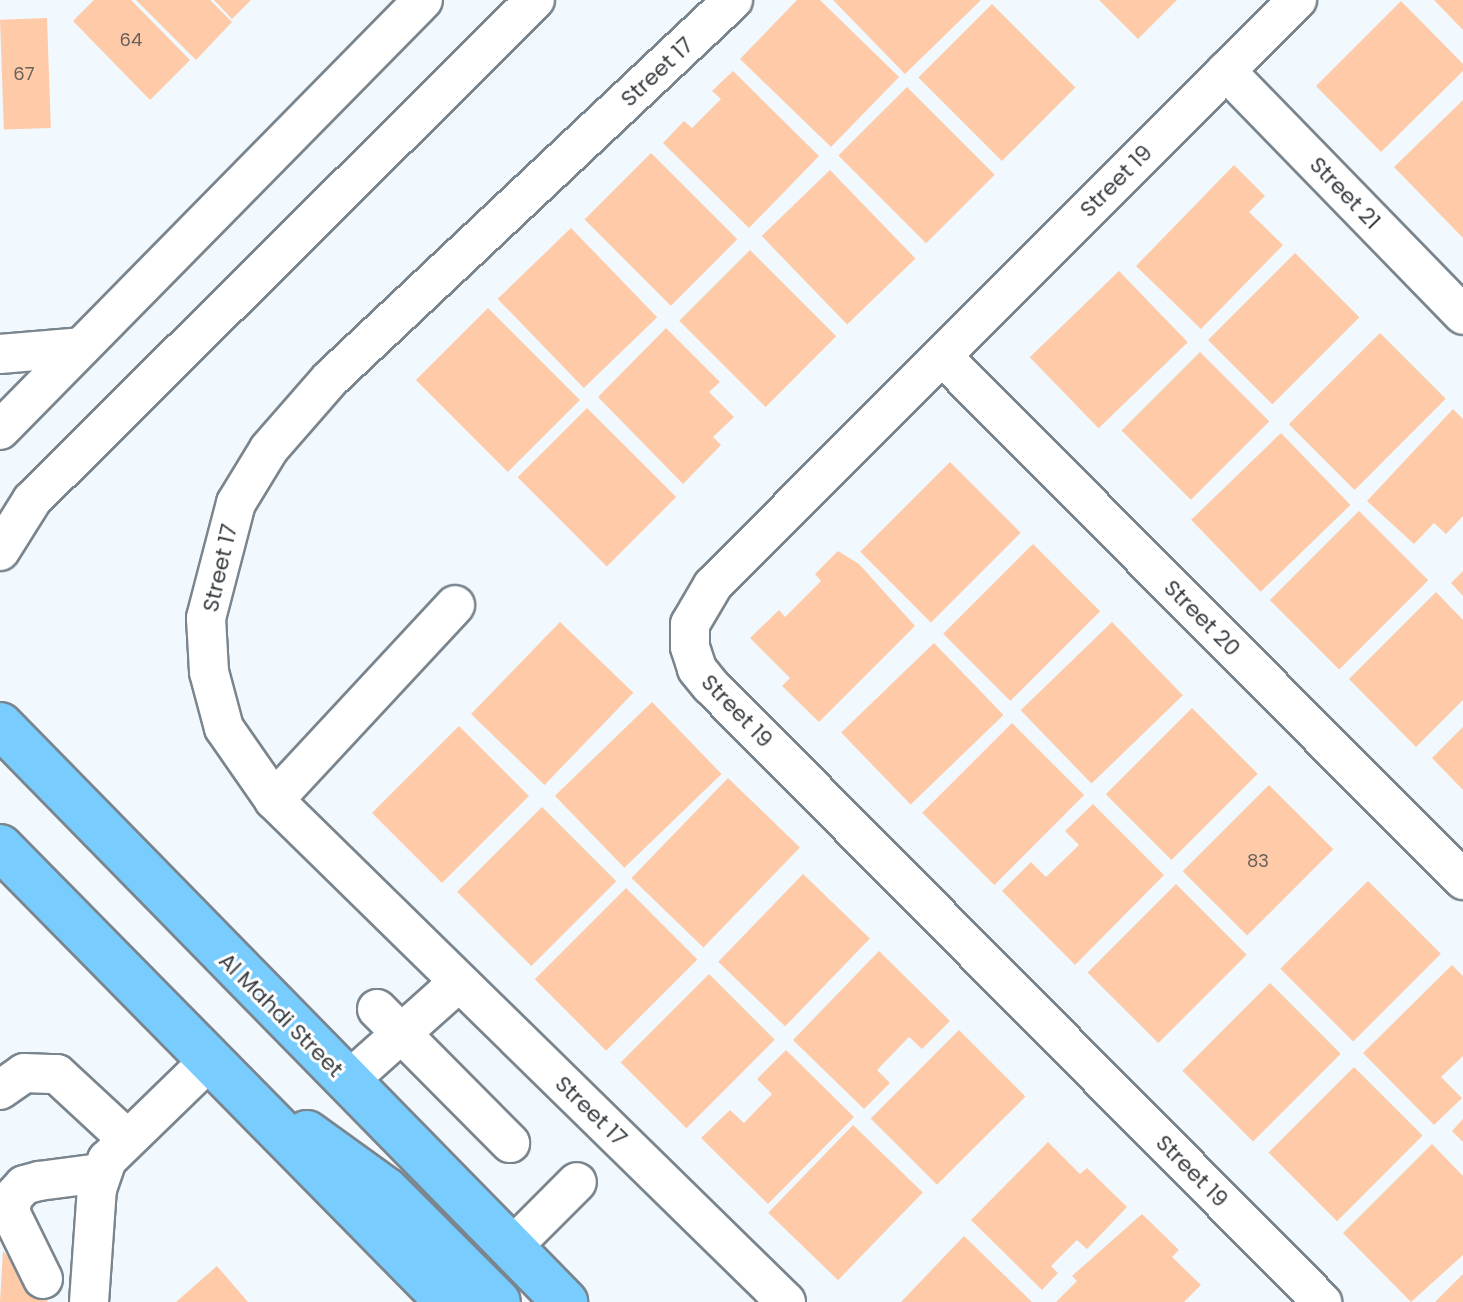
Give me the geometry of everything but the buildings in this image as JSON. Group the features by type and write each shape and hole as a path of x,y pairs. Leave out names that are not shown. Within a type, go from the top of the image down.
{"main road":[{"name":"Al Mahdi Street","path":"3,725 511,1248 555,1299"},
{"path":"0,847 448,1302"},
{"path":"264,1115 318,1138 364,1171 498,1302"}],"street":[{"path":"0,430 423,0"},
{"path":"0,551 32,500 535,0"},
{"name":"Street 17","path":"733,0 330,379 269,449 236,503 216,563 206,618 209,672 224,728 274,800 786,1302"},
{"name":"Street 19","path":"1297,0 699,602 690,624 697,669 1322,1302"},
{"name":"Street 21","path":"1226,71 1463,315"},
{"path":"0,354 81,347"},
{"name":"Street 20","path":"942,356 1463,880"},
{"path":"274,800 455,605"},
{"path":"347,1082 389,1021 459,982"},
{"path":"389,1021 510,1143"},
{"path":"89,1302 101,1173 125,1137 210,1060"},
{"path":"0,1090 24,1073 57,1074 125,1137"},
{"path":"43,1279 10,1212 13,1197 24,1185 101,1173"},
{"path":"511,1248 577,1182"}]}
